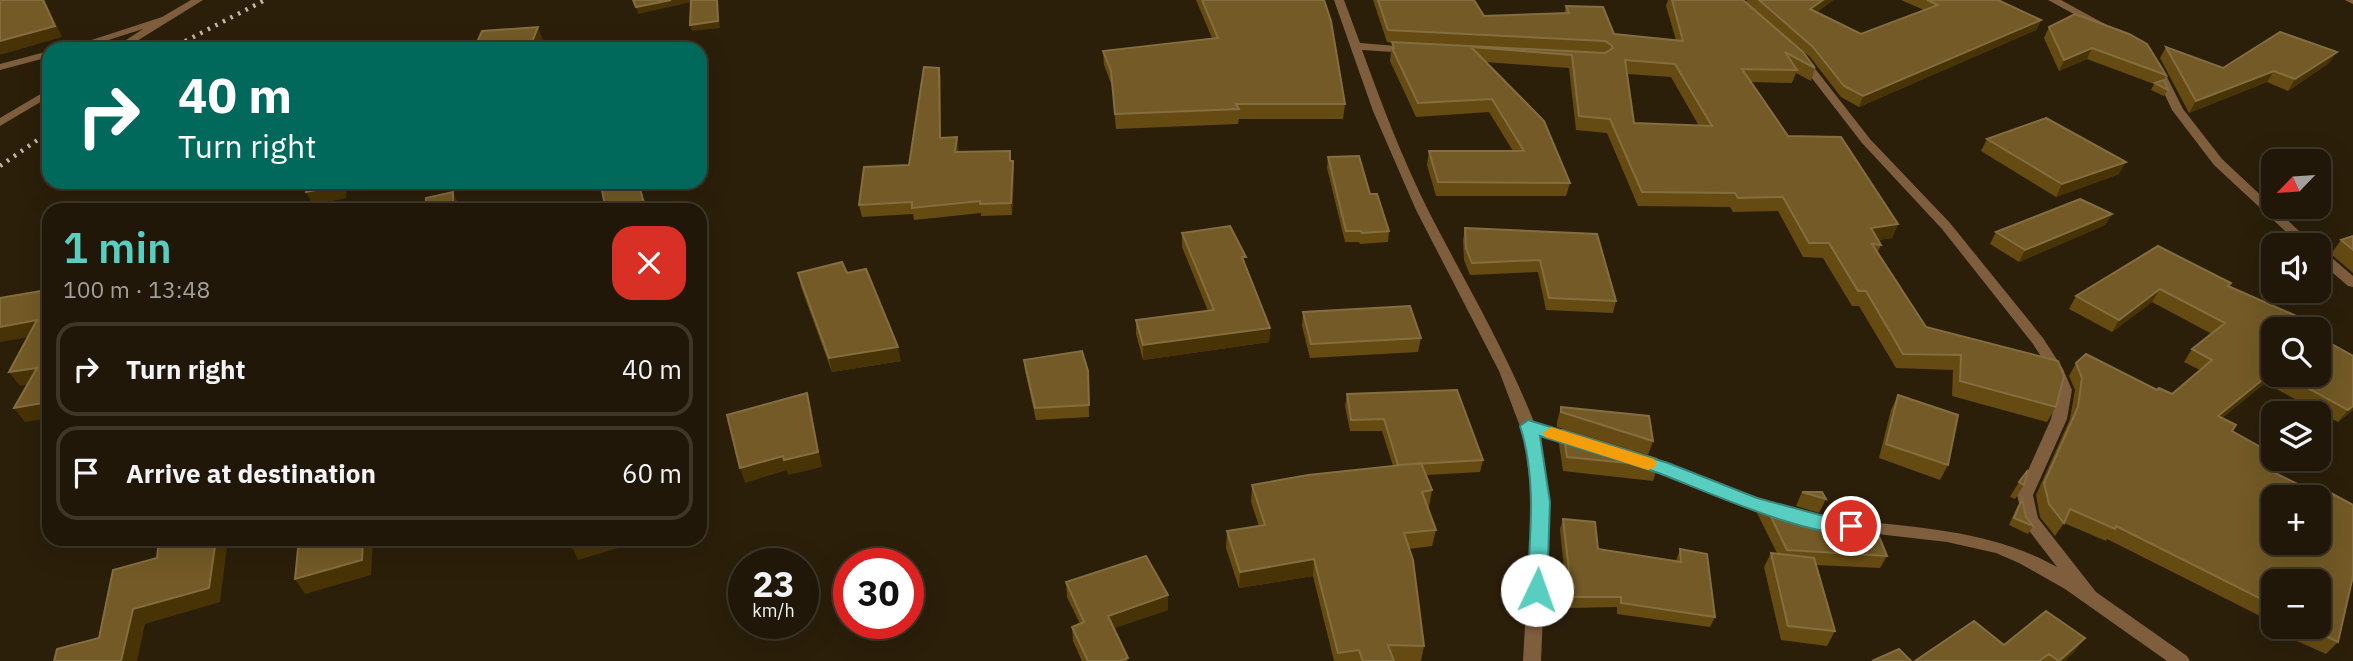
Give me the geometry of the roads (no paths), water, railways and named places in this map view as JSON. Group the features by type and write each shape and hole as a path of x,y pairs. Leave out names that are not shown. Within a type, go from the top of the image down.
{"street":[{"path":"128,42 198,0"},
{"path":"1339,0 1378,111 1422,210 1506,371 1532,437 1541,502 1532,661"},
{"path":"2053,0 2126,38"},
{"path":"91,42 161,20"},
{"path":"1354,46 1426,51"},
{"path":"1794,49 1866,141 1946,226 2038,341 2056,369 2065,390 2059,419 2025,495 2030,520 2090,597"},
{"path":"2147,51 2166,82 2178,110 2218,162 2295,233"},
{"path":"0,67 42,56"},
{"path":"0,123 42,96"},
{"path":"2331,264 2353,282"},
{"path":"1528,426 1595,447"},
{"path":"1622,455 1661,467 1752,503 1800,517"},
{"path":"1838,525 1959,538 1998,548 2030,561 2090,597 2181,661"}],"railway":[{"path":"184,42 265,0"},
{"path":"0,166 42,137"}]}
